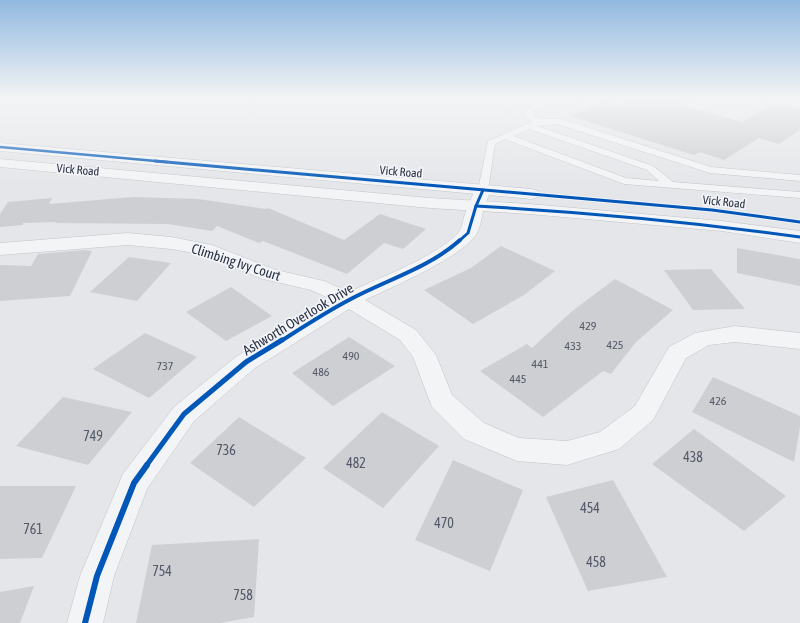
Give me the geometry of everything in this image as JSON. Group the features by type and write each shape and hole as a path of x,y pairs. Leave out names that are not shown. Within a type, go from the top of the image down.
{"street":[{"name":"Vick Road","path":"0,147 480,198 712,210 800,222"},
{"name":"Vick Road","path":"0,163 422,202 480,198 529,208 722,226 800,237"},
{"name":"Ashworth Overlook Drive","path":"85,623 97,576 134,483 184,414 246,362 349,300 414,269 449,250 468,233 480,198"},
{"name":"Climbing Ivy Court","path":"0,249 128,239 171,243 206,249 270,275 316,285 349,300 408,335 424,355 441,400 474,431 517,449 567,453 608,441 644,413 677,353 703,338 735,334 800,341"}],"lane":[{"path":"480,198 491,143 526,127"},
{"path":"532,127 650,168 669,184"},
{"path":"581,127 710,170 800,178"},
{"path":"505,136 624,181 800,195"}],"building":[{"path":"605,127 800,127 800,130 779,144 759,138 724,160 700,152 694,155"},
{"path":"133,197 198,199 266,209 268,208 344,240 380,214 426,229 403,249 384,243 347,274 263,241 259,243 217,226 212,231 168,224 55,223 56,222 23,223 23,225 0,227 0,214 8,202 52,198 49,204"},
{"path":"501,246 555,271 524,295 473,324 424,290 471,268"},
{"path":"737,248 800,259 800,286 737,273"},
{"path":"85,250 92,251 70,296 0,301 0,265 31,266 38,254"},
{"path":"129,257 171,263 137,301 90,292"},
{"path":"711,269 745,309 693,310 664,270"},
{"path":"615,279 673,310 636,342 611,374 603,371 543,417 480,371 527,344 532,348 571,312"},
{"path":"231,287 272,316 226,341 186,312"},
{"path":"145,333 197,357 149,398 93,369"},
{"path":"349,337 395,366 333,406 292,373"},
{"path":"713,377 800,416 800,427 794,462 692,412"},
{"path":"63,397 132,412 88,465 16,446"},
{"path":"382,412 439,446 383,508 323,468"},
{"path":"239,417 306,458 254,507 190,463"},
{"path":"694,429 786,496 744,531 652,464"},
{"path":"453,460 523,490 490,571 415,540"},
{"path":"613,480 667,577 588,591 546,497"},
{"path":"0,486 76,486 42,558 0,559"},
{"path":"259,539 254,617 220,623 136,623 152,545"},
{"path":"34,586 20,623 0,623 0,592"}],"cycle path":[{"path":"0,147 712,210 800,222"},
{"path":"85,623 97,576 134,483 184,414 246,362 349,300 414,269 449,250 468,233 476,206 483,190"},
{"path":"476,206 529,209 722,226 800,237"}]}
